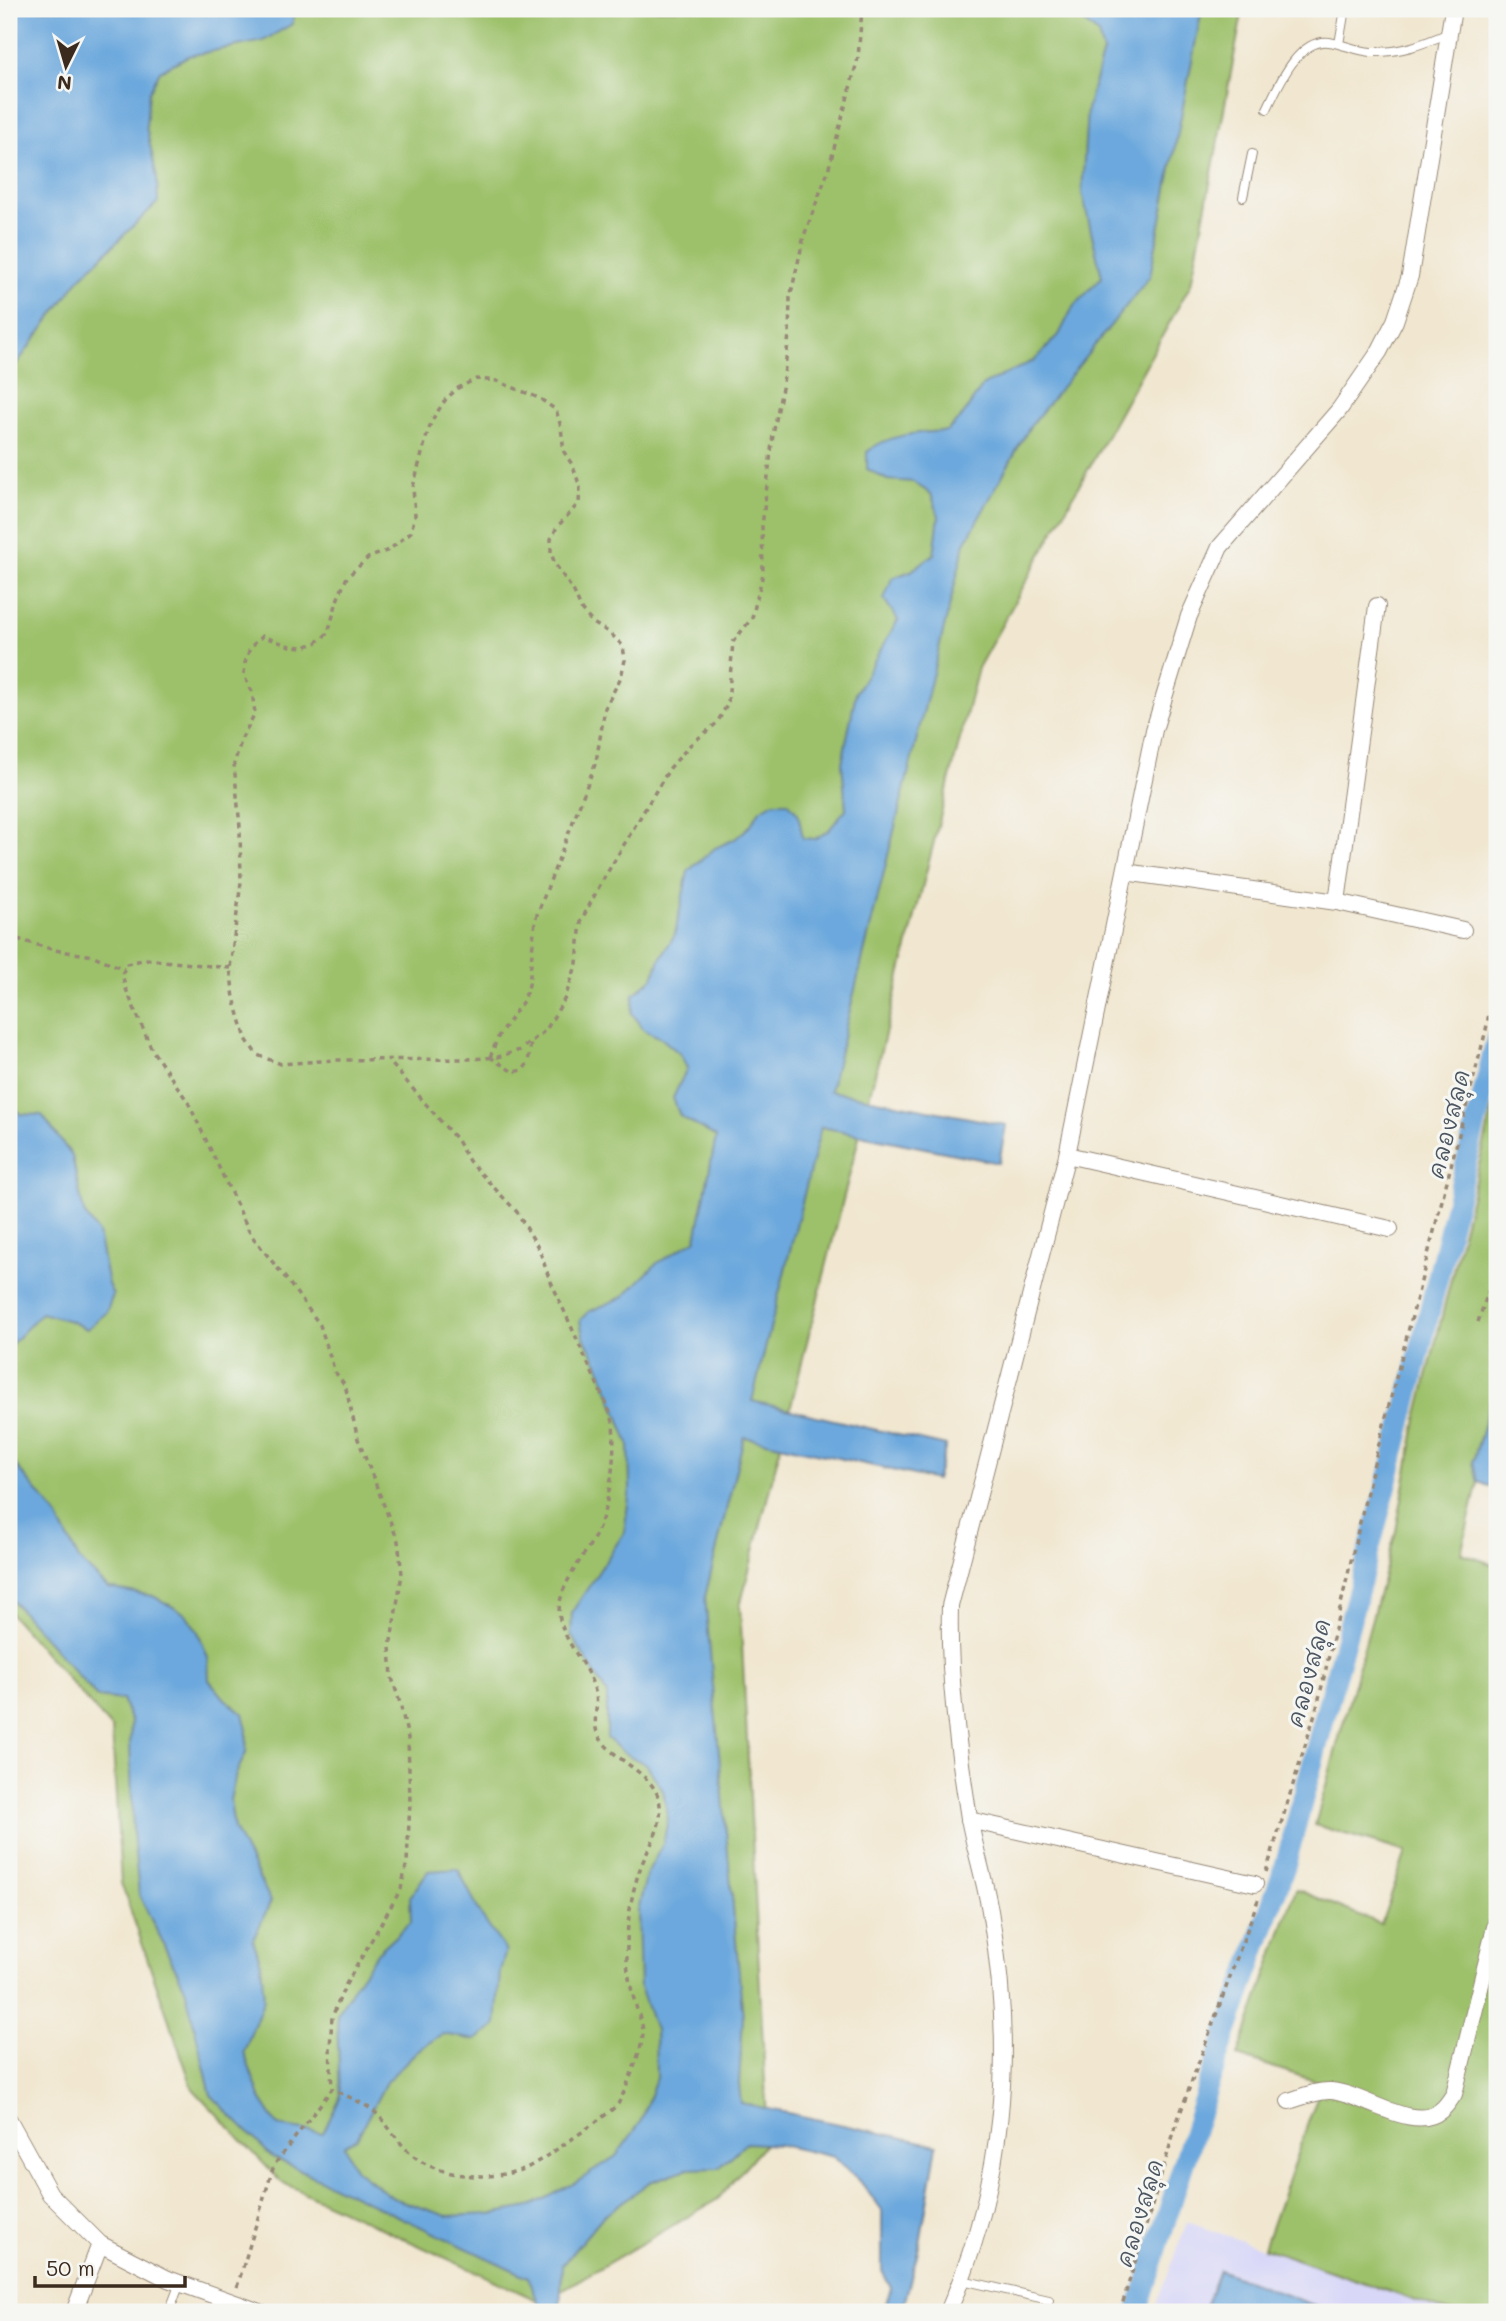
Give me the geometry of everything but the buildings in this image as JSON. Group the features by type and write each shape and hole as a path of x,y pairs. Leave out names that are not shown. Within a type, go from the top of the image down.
{"street":[{"path":"948,2312 962,2280 988,2199 1004,2075 1002,1996 991,1916 969,1819 951,1679 950,1606 1067,1154 1154,730 1189,616 1220,547 1339,410 1379,352 1395,321 1409,276 1453,9"},
{"path":"1337,902 1377,606"},
{"path":"1125,872 1337,902 1463,930"},
{"path":"1067,1154 1390,1229"},
{"path":"969,1819 1259,1886"},
{"path":"1289,2101 1330,2091 1403,2115 1426,2118 1440,2112 1454,2094 1497,1919"},
{"path":"9,2120 50,2194 100,2244 180,2283 260,2312"},
{"path":"74,2312 100,2244"}],"lane":[{"path":"1339,44 1345,9"},
{"path":"1267,109 1298,55 1313,44 1325,41 1368,52 1398,51 1417,47 1449,33"},
{"path":"1243,197 1252,155"},
{"path":"962,2280 1049,2301"},
{"path":"169,2312 180,2283"}],"path":[{"path":"490,1057 499,1035 523,1001 529,985 535,920 596,762 606,708 621,677 625,660 623,646 582,611 551,553 551,539 557,527 579,503 580,487 573,466 564,452 556,410 539,398 498,381 477,379 458,388 446,399 432,420 413,487 415,515 411,532 389,550 368,558 347,577 328,633 316,643 303,647 290,646 262,636 250,648 244,675 252,692 255,713 242,738 234,764 240,827 241,882 230,968 234,998 246,1039 257,1055 281,1064 490,1057 520,1050 546,1030 565,998 577,963 581,921 670,768 690,745 717,723 728,703 733,642 751,618 763,574 762,526 789,335 790,298 803,236 828,171 858,58 862,9"},
{"path":"9,934 54,950 94,956 124,969"},
{"path":"230,968 145,959 127,964 122,974 125,989 152,1050 188,1102 251,1236 320,1325 335,1372 345,1385 358,1439 398,1541 402,1574 390,1647 392,1678 408,1738 410,1802 407,1862 401,1889 345,1986 332,2017 332,2089 274,2165 232,2302"},
{"path":"1119,2312 1178,2119 1259,1886 1317,1707 1371,1475 1486,1030 1497,968"},
{"path":"490,1057 513,1072 523,1070 528,1063 531,1042"},
{"path":"332,2089 377,2113 405,2150 428,2165 448,2173 482,2176 526,2169 617,2105 633,2068 643,2033 629,1980 626,1946 639,1872 658,1827 660,1804 650,1783 609,1751 597,1735 596,1694 589,1675 560,1622 559,1603 576,1564 600,1526 608,1495 615,1438 612,1417 548,1275 539,1249 517,1212 469,1161 456,1139 388,1060"},
{"path":"1478,1322 1497,1266"}],"shaded area":[{"path":"1187,2222 1448,2312 1154,2312"}],"green space":[{"path":"9,9 1243,9 1191,284 978,668 740,1606 768,2140 718,2199 541,2302 281,2182 193,2089 121,1883 112,1729 9,1612"},
{"path":"1497,1091 1497,1343 1491,1351 1497,1379 1497,1401 1491,1399 1473,1462 1478,1482 1461,1553 1497,1566 1497,2312 1448,2312 1264,2248 1322,2083 1238,2056 1296,1889 1381,1924 1406,1852 1315,1825 1396,1531 1417,1418"}],"water":[{"path":"9,9 296,9 292,24 263,41 188,56 160,71 149,92 146,126 157,178 158,202 81,277 9,374"},
{"path":"1045,9 1202,9 1150,276 1029,428 965,543 830,1091 1006,1125 999,1163 821,1127 752,1401 946,1446 936,1480 744,1437 705,1597 743,2018 739,2084 741,2103 937,2145 920,2243 902,2312 883,2312 891,2288 882,2271 882,2211 863,2185 834,2157 780,2145 746,2143 719,2168 687,2169 650,2182 604,2215 562,2265 560,2312 542,2312 528,2277 272,2157 211,2095 185,1988 139,1895 133,1833 131,1722 122,1700 97,1697 9,1597 9,1457 56,1514 79,1560 108,1588 153,1596 186,1614 198,1632 208,1658 209,1680 225,1699 243,1713 247,1730 246,1753 236,1774 230,1800 234,1829 271,1901 253,1940 261,1963 264,1999 244,2052 261,2100 278,2126 323,2133 340,2098 337,2015 378,1952 411,1922 410,1897 428,1871 458,1869 482,1917 506,1951 500,1971 496,2026 476,2040 442,2034 417,2051 386,2082 357,2138 344,2146 355,2169 393,2198 447,2216 491,2214 529,2207 575,2183 616,2156 640,2123 656,2078 655,2030 640,1987 638,1910 647,1873 663,1844 668,1819 663,1791 647,1765 624,1753 607,1738 607,1694 571,1635 572,1612 624,1533 630,1489 629,1444 598,1363 583,1336 580,1320 588,1312 623,1297 656,1264 696,1239 716,1137 680,1116 673,1098 687,1068 680,1054 661,1038 644,1030 632,1013 634,994 653,978 660,959 675,934 688,871 715,848 735,839 750,826 760,810 774,802 788,802 798,813 803,838 815,839 829,830 846,809 842,763 856,692 898,620 884,599 892,578 911,571 934,554 939,516 931,494 913,482 887,480 867,469 867,452 894,438 947,431 963,415 983,385 1035,360 1059,335 1073,307 1102,277 1082,193 1087,109 1103,52 1098,34 1079,18"},
{"path":"9,1102 21,1114 42,1115 72,1156 84,1213 98,1233 108,1284 113,1295 106,1313 87,1329 41,1313 9,1347"},
{"path":"1491,1399 1497,1401 1497,1489 1478,1482 1473,1462"},
{"path":"1219,2270 1332,2312 1203,2312"}],"waterway":[{"name":"คลองสลุด","path":"1137,2312 1209,2083 1285,1866 1390,1472 1497,1037"}]}
